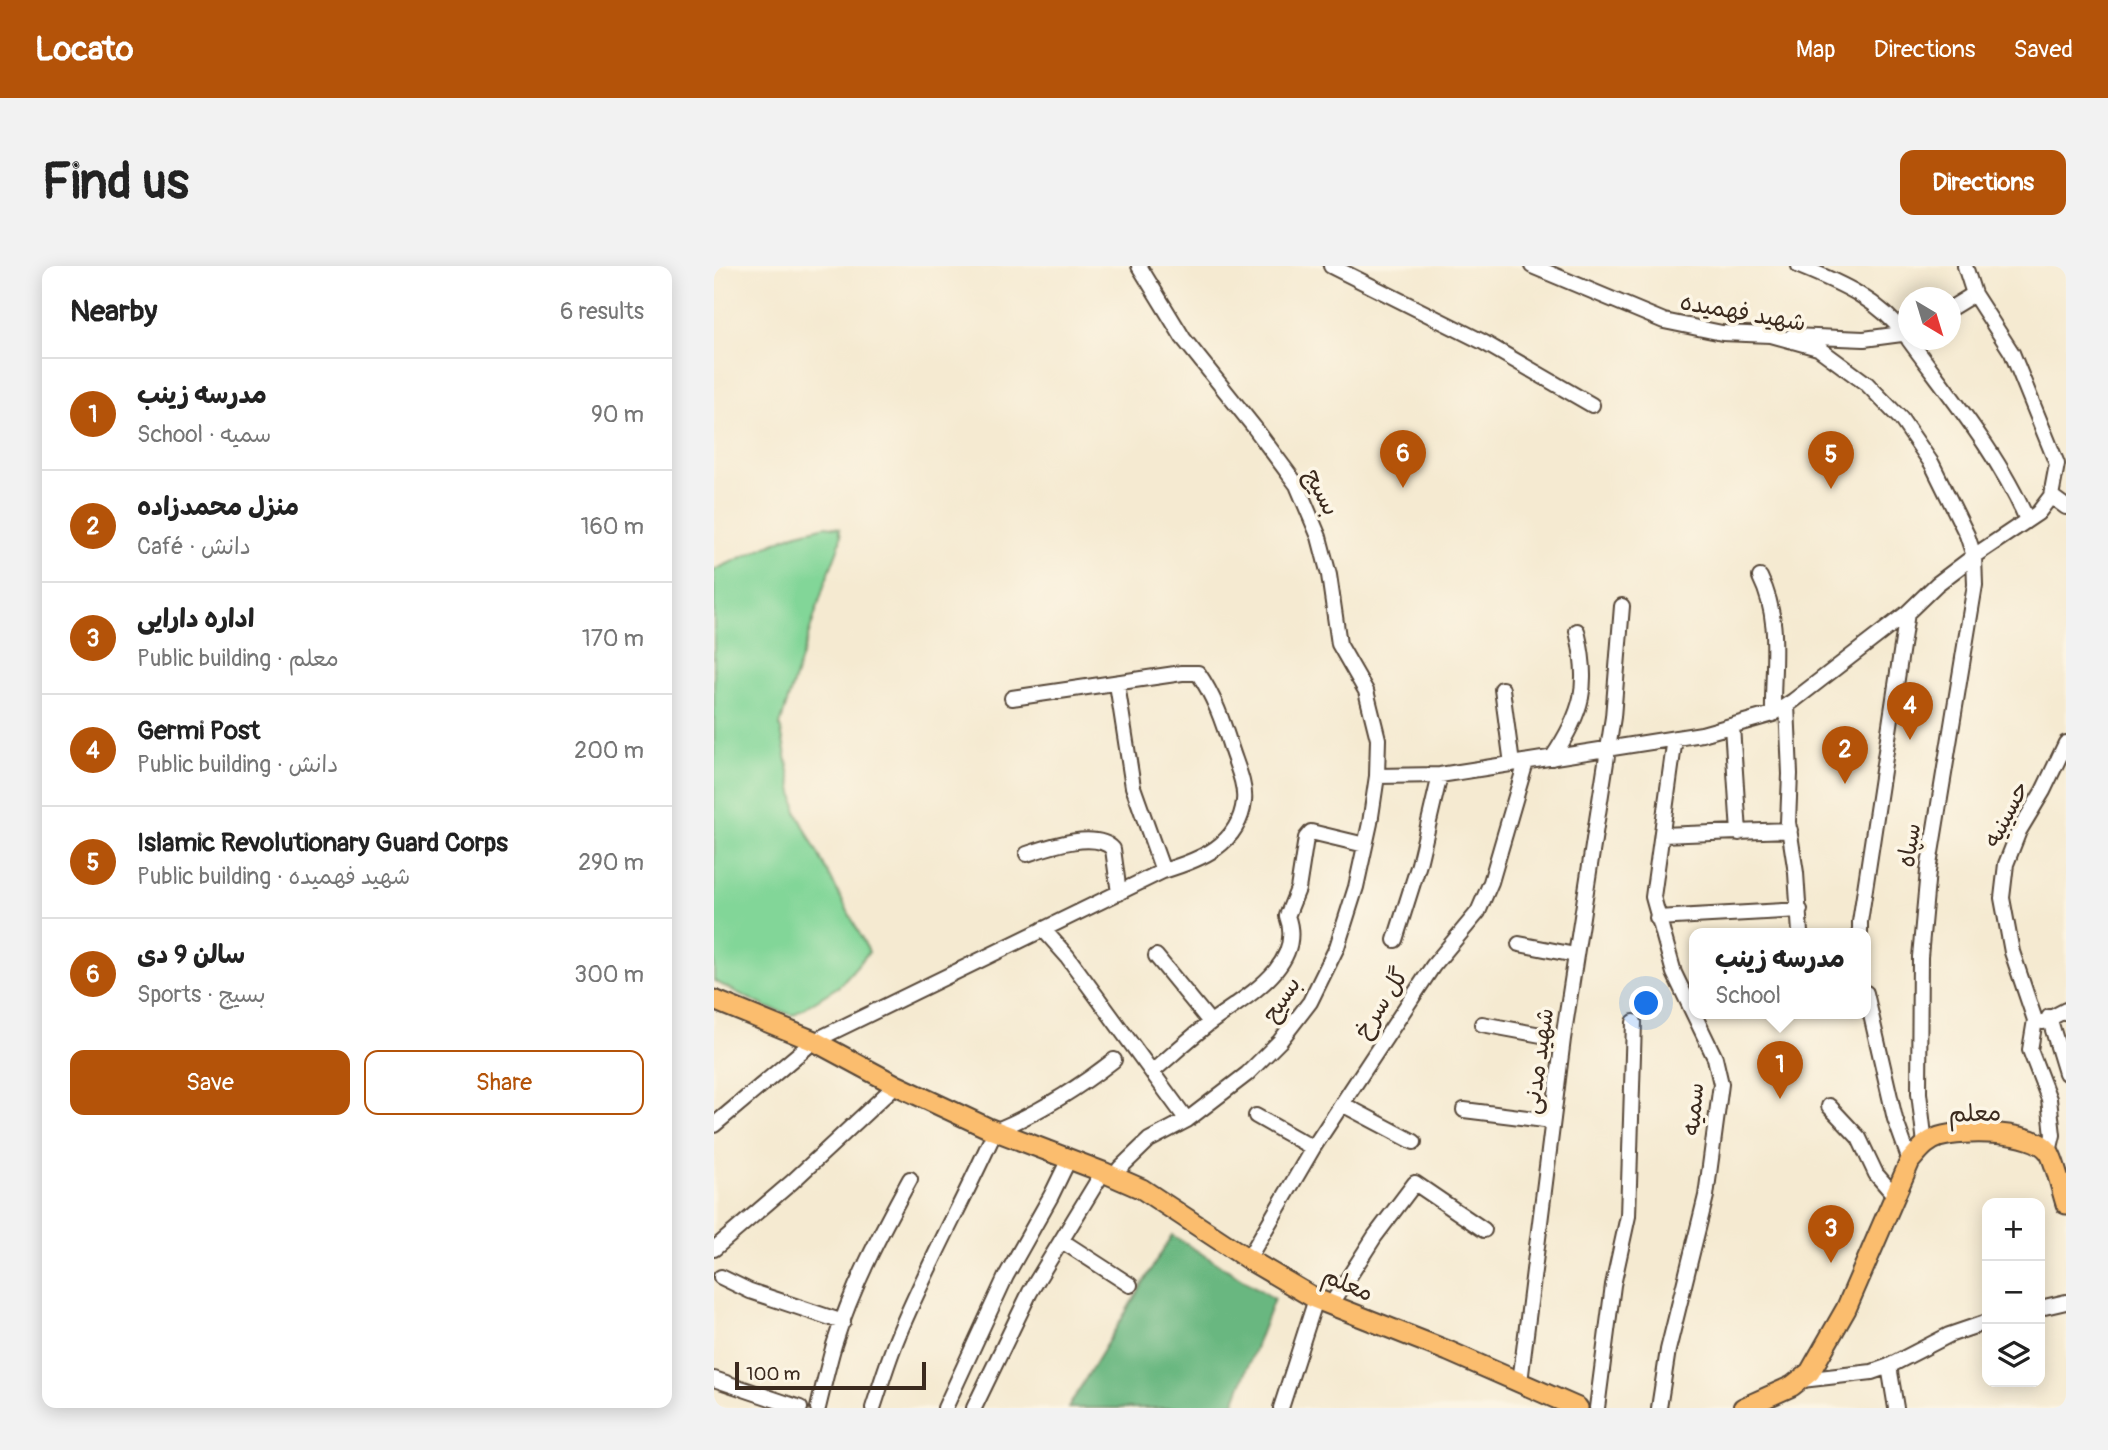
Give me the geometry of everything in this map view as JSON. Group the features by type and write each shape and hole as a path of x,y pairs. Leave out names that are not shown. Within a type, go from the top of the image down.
{"main road":[{"name":"معلم","path":"714,1000 814,1041 896,1085 995,1131 1109,1174 1160,1200 1248,1259 1323,1302 1578,1408"},
{"name":"معلم","path":"1743,1408 1802,1380 1817,1360 1846,1308 1910,1161 1924,1144 1940,1137 1995,1132 2035,1142 2049,1152"},
{"path":"2049,1152 2066,1204"}],"street":[{"name":"بسیج","path":"1139,266 1184,338 1297,485 1319,537 1329,575 1339,644 1366,691 1378,739 1377,776"},
{"path":"1331,266 1483,342 1592,405"},
{"name":"شهید فهمیده","path":"1532,266 1664,321 1722,333 1771,335 1818,348 1867,384 1901,419 1932,464 1974,555"},
{"path":"1799,266 1855,290 1882,309 1898,326"},
{"path":"1377,776 1440,775 1552,758 1675,738 1773,714 1907,613 1937,584 1974,555 2038,513 2051,496 2057,464 2012,353 1974,294 1965,266"},
{"path":"1961,302 1974,294"},
{"path":"1771,335 1898,336"},
{"path":"1918,350 2001,471 2027,520"},
{"path":"2051,496 2066,506"},
{"name":"سپاه","path":"1924,1144 1919,1093 1920,957 1928,871 1975,585 1974,555"},
{"path":"1760,577 1768,593 1776,634 1772,671 1773,714"},
{"name":"شهید مدنی","path":"1520,1382 1563,1039 1613,717 1622,606"},
{"path":"1861,928 1907,613"},
{"path":"1552,758 1570,731 1584,684 1583,659 1577,631"},
{"path":"714,1125 814,1041 1163,872 1192,862 1215,850 1230,837 1244,799 1240,778 1210,689 1198,673 1182,673 1012,698"},
{"path":"1117,684 1133,787 1163,872"},
{"path":"1502,689 1519,763"},
{"path":"1787,705 1790,774 1787,804 1800,928"},
{"path":"1732,726 1739,833"},
{"name":"سمیه","path":"1675,738 1653,897 1674,973 1689,1004"},
{"name":"حسینیه","path":"2049,1152 2053,1135 2049,1099 2030,1050 2035,1020 2012,952 2002,898 2006,864 2019,831 2043,791 2066,743"},
{"name":"گل سرخ","path":"1248,1259 1313,1148 1433,966 1478,912 1491,883 1519,763"},
{"path":"1395,940 1419,864 1440,775"},
{"name":"بسیح","path":"975,1408 1030,1292 1109,1174 1120,1168 1149,1140 1187,1120 1247,1074 1280,1041 1310,1002 1337,947 1356,887 1377,776"},
{"path":"1662,835 1790,830"},
{"path":"1153,1071 1210,1022 1269,979 1288,947 1293,930 1287,916 1298,889 1306,838 1311,832 1365,845"},
{"path":"1027,854 1066,841 1104,843 1113,849 1119,893"},
{"path":"1657,918 1800,910"},
{"path":"1043,929 1067,956 1187,1120"},
{"path":"1519,944 1575,955"},
{"path":"1156,956 1210,1022"},
{"path":"2034,1029 2049,1017 2066,1010"},
{"path":"1871,1015 1895,1119 1910,1161"},
{"path":"2049,1017 2066,1073"},
{"name":"سمیه","path":"1659,1408 1668,1350 1706,1196 1721,1084 1715,1058 1696,1019"},
{"path":"1597,1408 1611,1297 1628,1216 1634,1022"},
{"path":"1482,1024 1563,1039"},
{"path":"873,1408 902,1327 943,1235 995,1131 1030,1116 1114,1060"},
{"path":"714,1249 802,1173 896,1085"},
{"path":"1342,1104 1414,1142"},
{"path":"1829,1105 1859,1138 1876,1174 1895,1196"},
{"path":"1464,1110 1552,1121"},
{"path":"1256,1116 1313,1148"},
{"path":"945,1408 1006,1276 1069,1159"},
{"path":"818,1408 834,1345 843,1322 875,1245 910,1179"},
{"path":"1282,1408 1323,1302 1415,1183 1484,1230"},
{"path":"1062,1241 1130,1285"},
{"path":"721,1277 750,1291 843,1322"},
{"path":"2045,1307 2066,1302"},
{"path":"1802,1380 1872,1372 1949,1335 1982,1324"},
{"path":"1889,1366 1896,1408"},
{"path":"714,1379 800,1408"}],"green space":[{"path":"826,526 839,528 839,546 780,725 797,813 869,952 839,986 793,1015 766,1007 714,981 714,570 794,534"},
{"path":"1172,1235 1274,1299 1232,1408 1068,1408"}],"place":[{"name":"سالن 9 دی","path":"1403,488"},
{"name":"Islamic Revolutionary Guard Corps","path":"1831,489"},
{"name":"Germi Post","path":"1910,740"},
{"name":"منزل محمدزاده","path":"1845,784"},
{"name":"مدرسه زینب","path":"1780,1099"},
{"name":"اداره دارایی","path":"1831,1263"}]}
